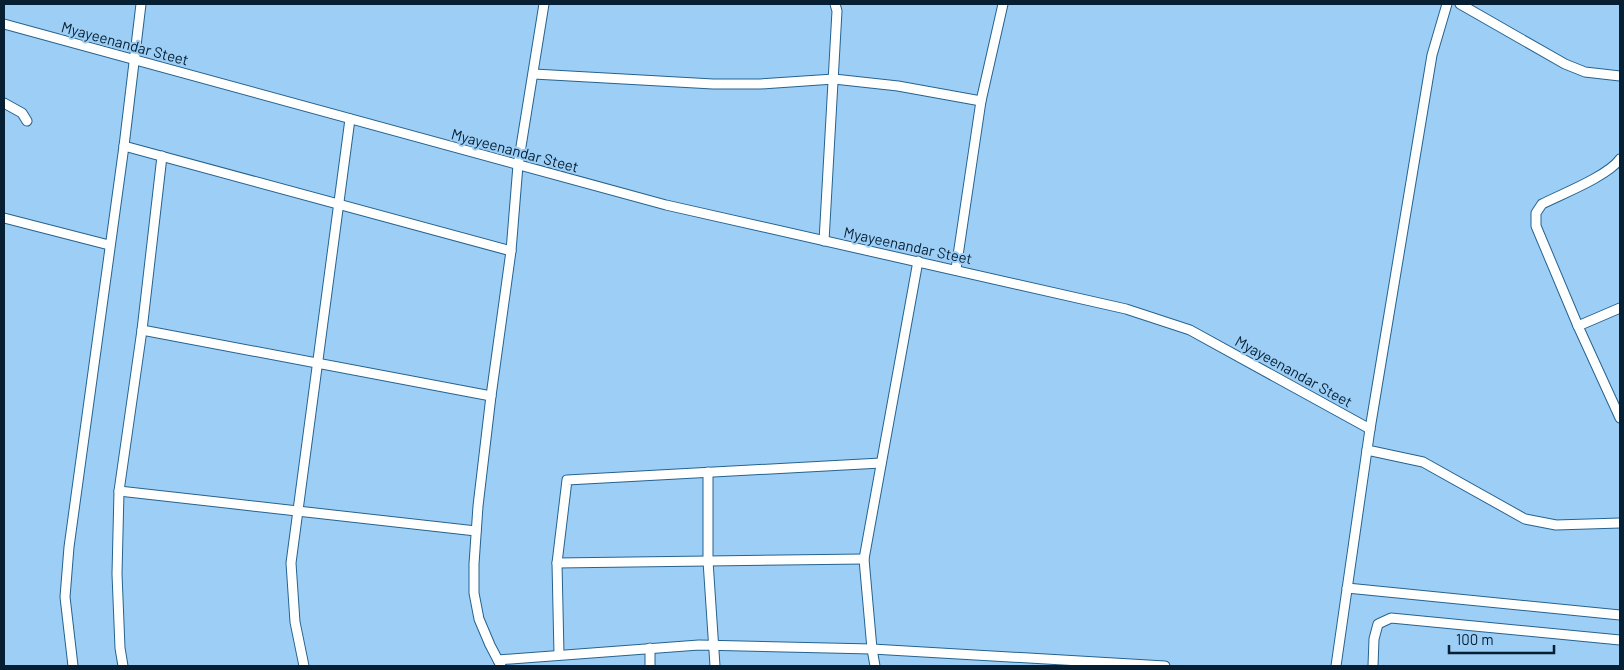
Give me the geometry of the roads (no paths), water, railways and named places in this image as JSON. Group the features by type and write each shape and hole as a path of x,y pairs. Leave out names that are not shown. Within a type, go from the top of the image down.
{"street":[{"path":"74,666 65,597 69,547 142,4"},
{"path":"544,4 518,165 511,251 491,396 476,531 474,593 479,619 499,663 559,655 714,645 872,649 1097,664 1166,666"},
{"path":"824,241 834,79 837,10 835,4"},
{"path":"956,269 981,101 1003,4"},
{"name":"Myayeenandar Steet","path":"4,24 666,204 1126,309 1190,330 1370,429 1432,55 1447,4"},
{"path":"1460,4 1565,64 1585,72 1620,76"},
{"path":"534,74 713,84 760,84 834,79 898,86 981,101"},
{"path":"4,103 22,113 27,121"},
{"path":"304,666 295,622 291,563 350,119"},
{"path":"124,146 511,251"},
{"path":"123,666 117,574 119,491 142,330 162,156"},
{"path":"1620,159 1617,164 1603,174 1542,204 1536,213 1536,226 1578,326 1620,418"},
{"path":"4,218 109,245"},
{"path":"874,666 864,559 918,261"},
{"path":"1578,326 1620,308"},
{"path":"142,330 491,396"},
{"path":"1336,666 1370,429"},
{"path":"1367,450 1423,462 1525,519 1556,525 1620,523"},
{"path":"559,655 557,563 567,480 882,463"},
{"path":"708,472 708,561 715,666"},
{"path":"119,491 476,531"},
{"path":"557,563 864,559"},
{"path":"1347,588 1620,615"},
{"path":"1373,666 1374,639 1378,624 1391,618 1620,640"},
{"path":"650,648 650,666"}]}
